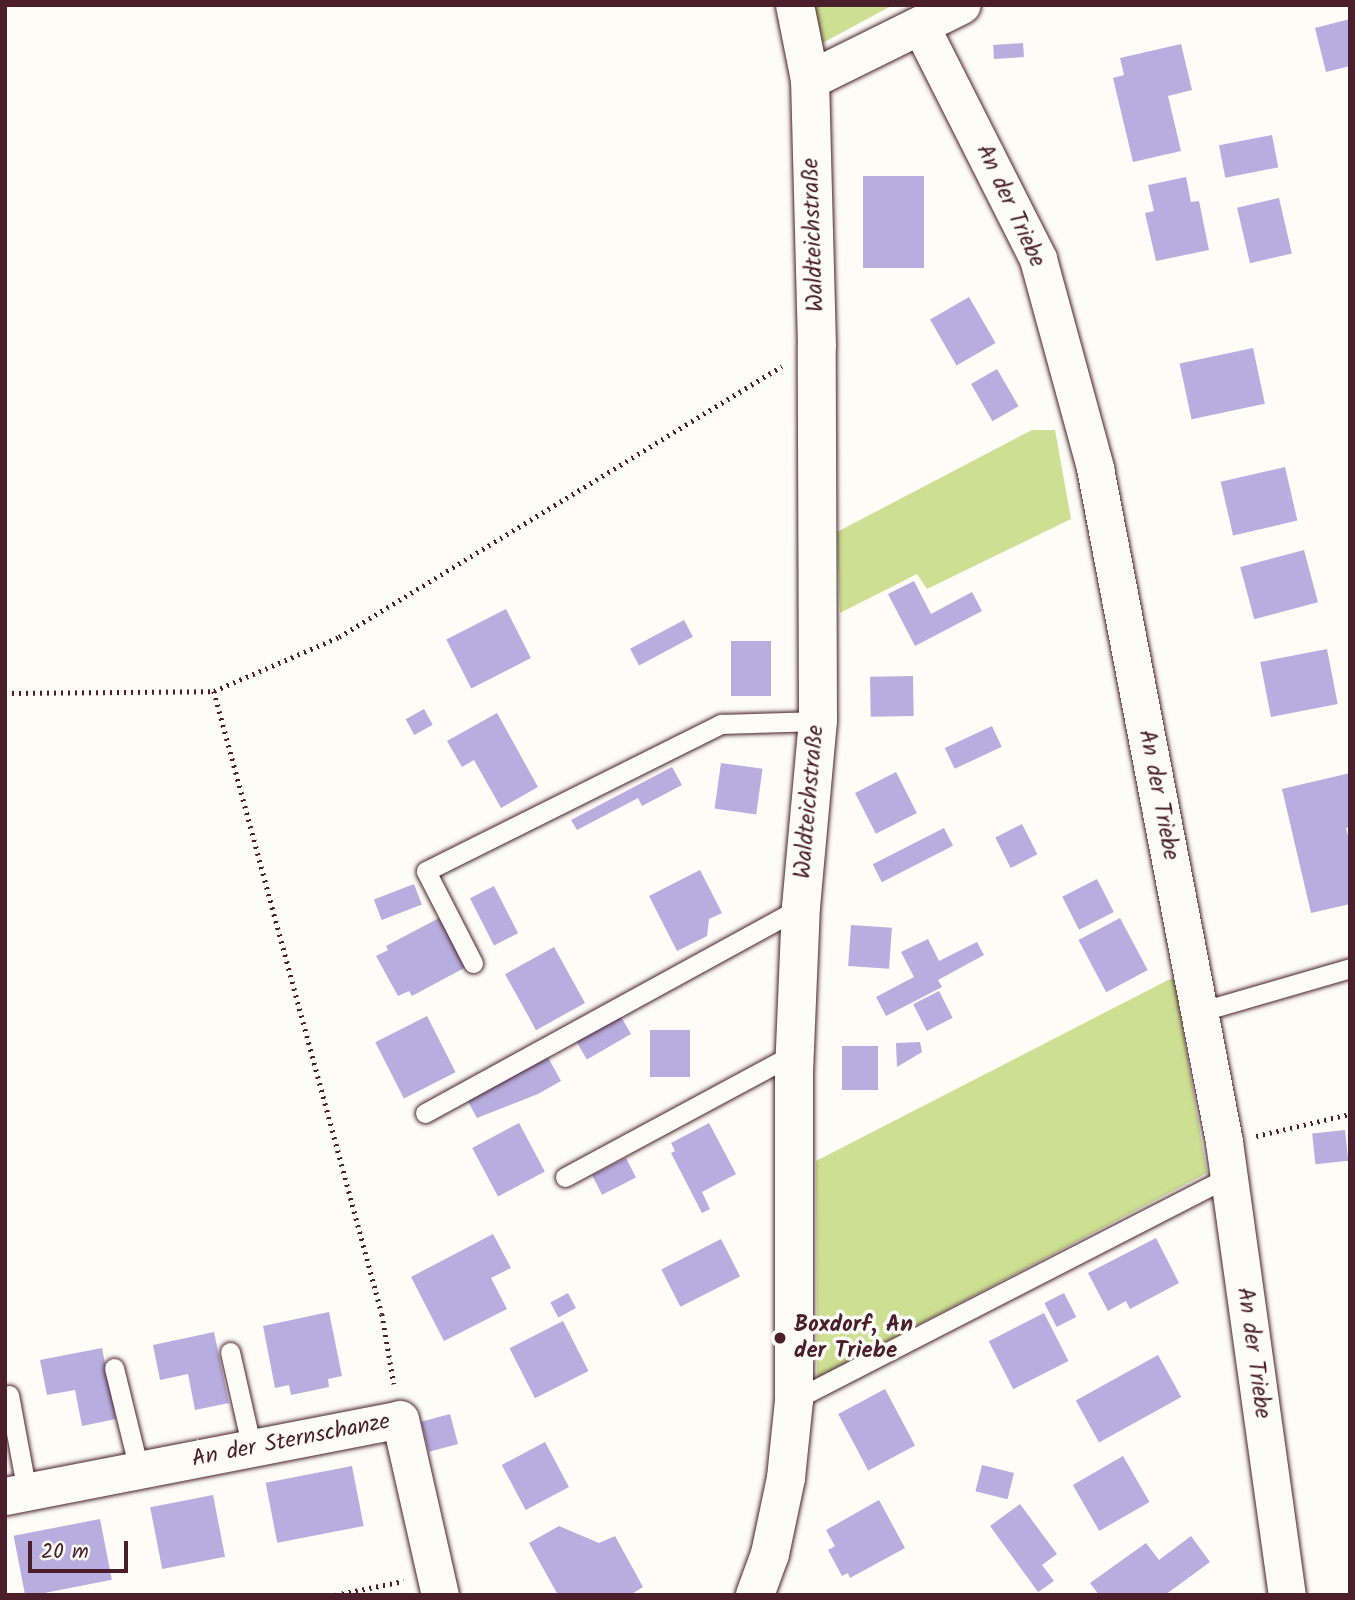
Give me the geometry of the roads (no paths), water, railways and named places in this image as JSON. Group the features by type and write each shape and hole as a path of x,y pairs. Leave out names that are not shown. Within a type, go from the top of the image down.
{"street":[{"name":"Waldteichstraße","path":"755,1595 770,1554 786,1478 794,1400 795,1053 801,907 818,721 817,346 810,80 794,5"},
{"path":"810,80 962,5"},
{"name":"An der Triebe","path":"920,25 1038,259 1095,468 1226,1160 1287,1595"},
{"name":"An der Sternschanze","path":"16,1494 400,1419 438,1585"}],"lane":[{"path":"472,963 426,871 721,724 818,721"},
{"path":"425,1113 801,907"},
{"path":"1199,1012 1350,968"},
{"path":"565,1177 795,1053"},
{"path":"794,1400 1226,1160"},
{"path":"230,1352 251,1449"},
{"path":"114,1368 139,1471"},
{"path":"9,1395 16,1494"}],"place":[{"name":"Boxdorf, An der Triebe","path":"780,1338"}]}
